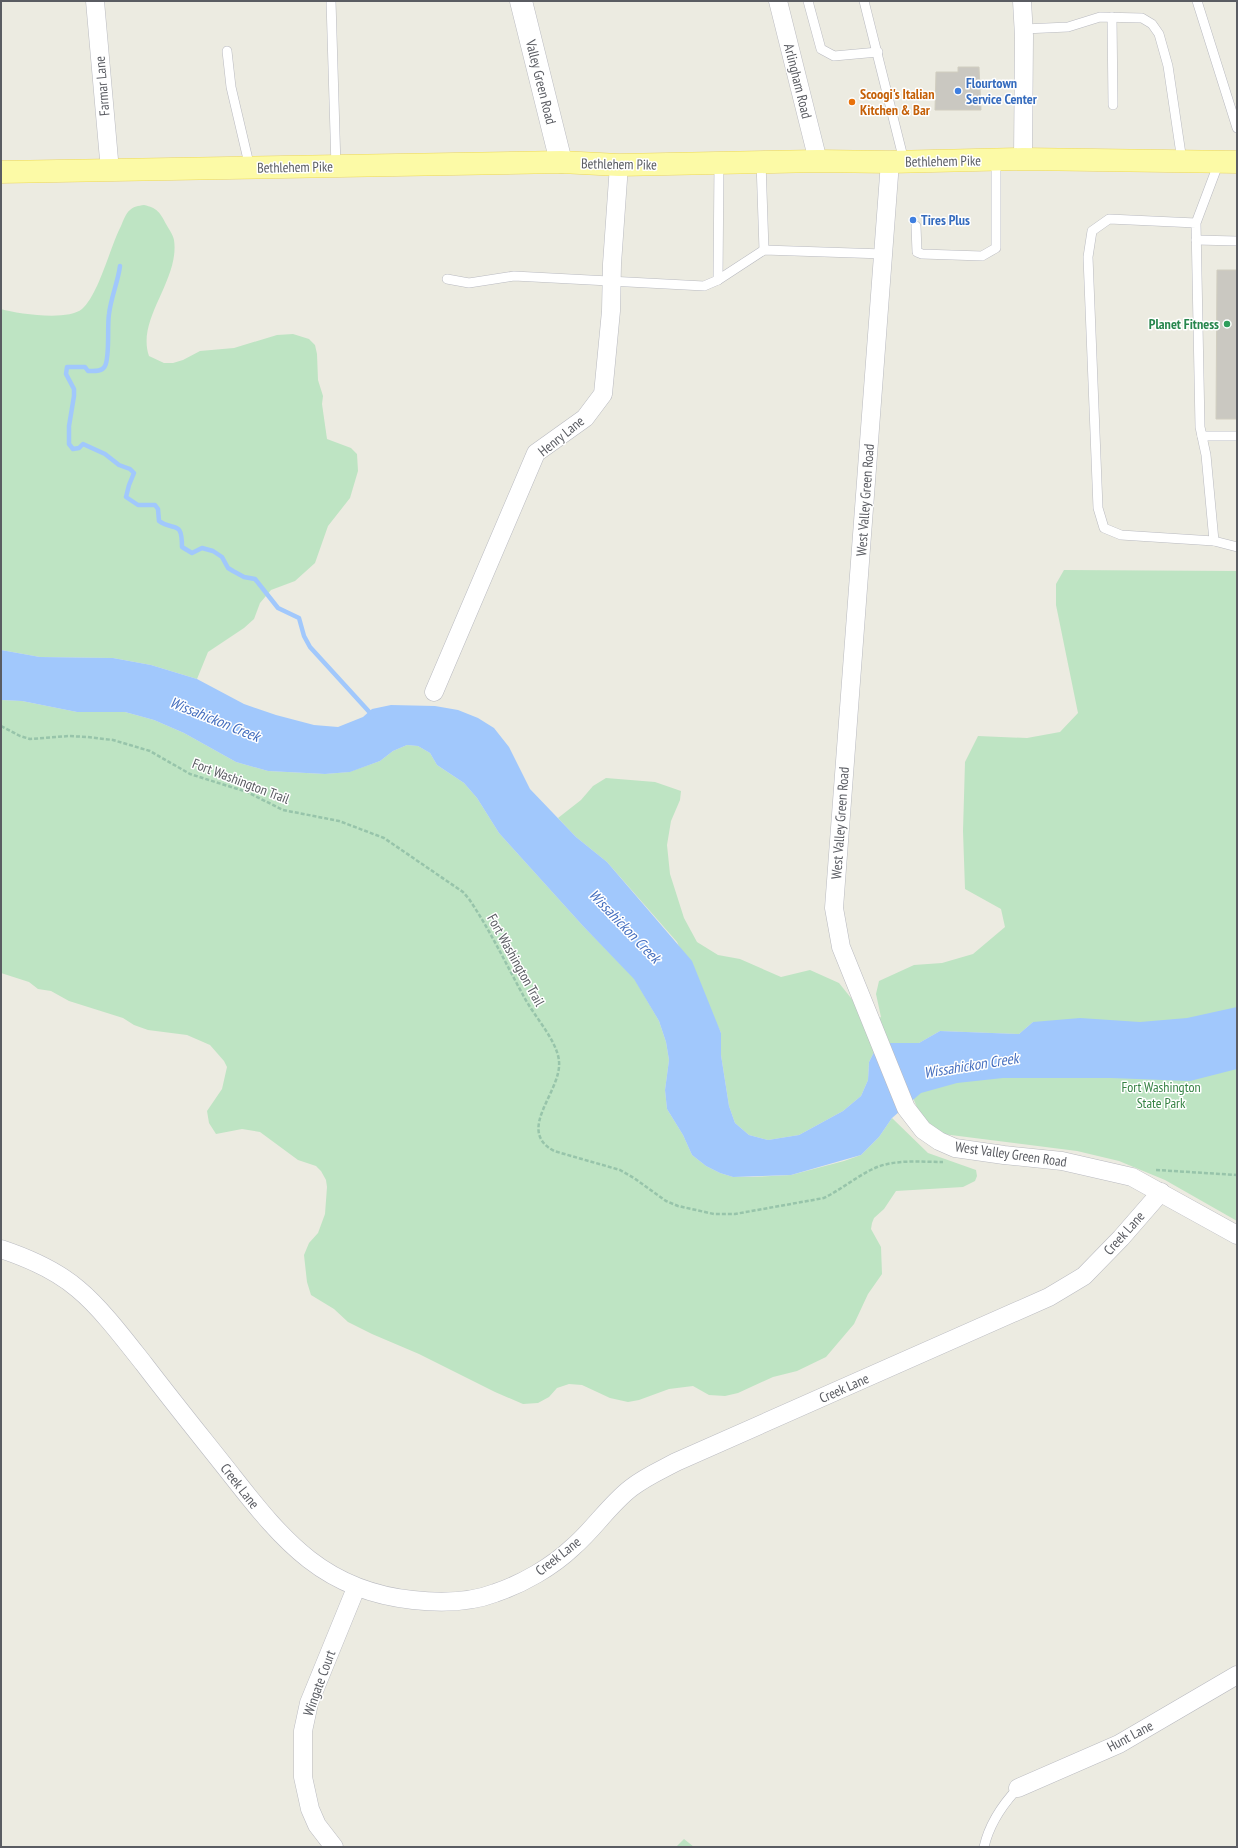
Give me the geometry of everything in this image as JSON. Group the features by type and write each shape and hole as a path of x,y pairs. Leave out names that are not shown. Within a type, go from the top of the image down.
{"main road":[{"name":"Bethlehem Pike","path":"1,172 561,162 619,165 818,160 897,162 1024,159 1228,161"}],"street":[{"name":"Farmar Lane","path":"95,1 110,171"},
{"name":"Valley Green Road","path":"521,1 561,162"},
{"name":"Arlingham Road","path":"778,1 818,160"},
{"path":"1022,1 1024,28 1024,159"},
{"name":"West Valley Green Road","path":"897,162 884,254 834,908 841,947 906,1108 923,1130 939,1141 955,1148 1062,1161 1132,1177 1237,1235"},
{"name":"Henry Lane","path":"434,692 536,453 585,418 603,394 611,311 619,165"},
{"name":"Creek Lane","path":"1,1249 40,1265 77,1288 88,1298 120,1335 264,1516 281,1535 317,1566 356,1588 396,1598 441,1602 469,1599 493,1594 520,1583 573,1548 620,1498 642,1480 695,1454 1049,1297 1084,1276 1121,1238 1160,1192"},
{"name":"Wingate Court","path":"334,1847 317,1825 309,1803 303,1777 303,1731 308,1703 356,1588"},
{"name":"Hunt Lane","path":"1018,1788 1119,1744 1237,1675"}],"lane":[{"path":"331,1 336,166"},
{"path":"808,1 821,49 834,56 878,52"},
{"path":"864,1 878,52 897,162"},
{"path":"1197,1 1237,128"},
{"path":"1024,28 1068,28 1100,17 1142,18 1152,24 1159,34 1168,66 1182,161"},
{"path":"1112,17 1113,105"},
{"path":"226,51 231,88 250,168"},
{"path":"916,226 917,252 922,254 982,256 996,248 996,160"},
{"path":"1214,541 1200,427 1196,223 1228,161"},
{"path":"761,162 764,250"},
{"path":"718,280 719,163"},
{"path":"1196,223 1109,219 1092,231 1088,257 1098,508 1104,528 1121,535 1214,541 1237,547"},
{"path":"1196,240 1237,241"},
{"path":"447,279 459,283 469,283 514,276 704,286 718,280 764,250 884,254"},
{"path":"1202,436 1237,436"},
{"path":"984,1847 994,1822 1005,1803 1018,1788"}],"path":[{"name":"Fort Washington Trail","path":"1,726 20,736 30,739 69,736 87,737 113,740 150,751 190,774 247,792 278,808 339,821 384,838 459,889 469,899 499,947 522,994 557,1051 559,1072 539,1120 538,1131 540,1140 546,1147 554,1151 620,1170 634,1178 657,1195 678,1206 726,1215 824,1198 877,1167 905,1163"},
{"path":"1149,1170 1237,1175"}],"green space":[{"path":"144,205 155,209 160,214 174,240 174,255 171,270 148,328 147,342 149,356 164,363 173,363 183,360 200,351 234,348 277,335 293,334 309,339 315,345 317,354 318,380 323,396 322,404 327,439 351,448 357,454 358,471 350,498 328,526 315,563 295,581 271,590 260,603 254,619 244,628 208,652 197,679 151,665 113,658 40,657 1,650 1,309 19,313 55,316 75,313 82,309 94,293 126,215 136,206"},
{"name":"Fort Washington State Park","path":"1064,570 1237,571 1237,1221 1165,1180 1119,1161 1077,1151 927,1132 905,1078 1139,1022 1033,1022 1019,1034 940,1031 919,1043 886,1043 876,1048 869,1062 868,1080 861,1096 843,1111 799,1135 768,1140 749,1135 735,1123 729,1106 721,1055 721,1033 677,942 607,862 576,837 558,818 581,800 593,786 606,778 655,782 681,791 680,800 671,821 667,845 670,874 684,918 697,942 718,955 740,959 781,977 810,970 839,983 855,1003 866,1026 881,1017 876,994 879,981 914,965 942,963 973,954 1005,927 1001,909 965,889 963,831 965,762 978,736 1027,738 1060,732 1078,713 1056,605 1056,584"},
{"path":"1,700 22,701 77,712 125,712 154,720 184,733 236,762 268,771 325,774 349,772 380,761 393,751 407,745 418,746 430,753 437,765 464,783 477,798 499,833 583,926 634,978 659,1021 666,1042 669,1060 665,1090 667,1109 683,1135 692,1155 706,1166 720,1173 733,1177 791,1175 861,1155 879,1137 892,1118 928,1153 976,1170 977,1176 975,1181 963,1187 896,1191 884,1209 874,1218 872,1223 871,1229 881,1247 882,1274 868,1294 854,1324 826,1357 797,1371 773,1377 738,1393 725,1396 709,1395 693,1386 669,1389 639,1400 628,1402 610,1398 582,1385 569,1384 557,1388 549,1397 538,1403 523,1404 495,1392 419,1354 372,1334 348,1322 334,1309 311,1295 307,1282 304,1255 309,1243 318,1233 325,1214 327,1187 326,1180 321,1171 316,1166 298,1160 260,1132 242,1129 216,1134 209,1123 207,1111 222,1089 227,1067 224,1061 210,1045 187,1035 148,1030 134,1025 123,1018 69,1001 51,991 38,989 29,982 1,973"},
{"path":"684,1839 694,1847 676,1847"}],"water":[{"name":"Wissahickon Creek","path":"1,650 40,657 113,658 151,665 197,679 244,704 276,715 314,725 338,727 363,717 372,709 391,705 435,706 458,710 478,718 494,728 509,747 530,789 576,837 607,862 692,961 721,1033 721,1055 729,1106 735,1123 749,1135 768,1140 799,1135 843,1111 861,1096 868,1080 869,1062 876,1048 886,1043 919,1043 940,1031 1019,1034 1033,1022 1080,1018 1140,1022 1187,1018 1237,1007 1237,1069 1190,1081 1111,1078 1003,1078 957,1083 921,1093 892,1118 879,1137 861,1155 791,1175 733,1177 720,1173 706,1166 692,1155 683,1135 667,1109 665,1090 669,1060 666,1042 659,1021 634,979 583,926 499,833 477,798 464,783 437,765 430,753 418,746 407,745 393,751 380,761 350,772 325,774 268,771 236,762 184,733 154,720 125,712 77,712 22,701 1,700"}],"building":[{"name":"Flourtown Service Center","path":"958,67 979,67 981,110 935,110 936,72 958,72"},
{"name":"Planet Fitness","path":"1217,270 1237,270 1237,419 1216,419"}],"waterway":[{"path":"120,266 108,319 107,362 104,368 95,371 88,371 85,367 67,367 66,374 74,389 69,426 69,444 73,449 79,448 83,444 105,454 119,465 130,469 134,473 126,497 138,505 155,505 158,509 159,521 179,529 182,538 182,547 192,553 202,548 213,551 222,557 228,568 244,577 255,579 278,608 299,618 304,636 310,647 373,716"}],"place":[{"name":"Flourtown Service Center","path":"958,91"},
{"name":"Scoogi's Italian Kitchen & Bar","path":"852,102"},
{"name":"Tires Plus","path":"913,220"},
{"name":"Planet Fitness","path":"1227,324"}]}
